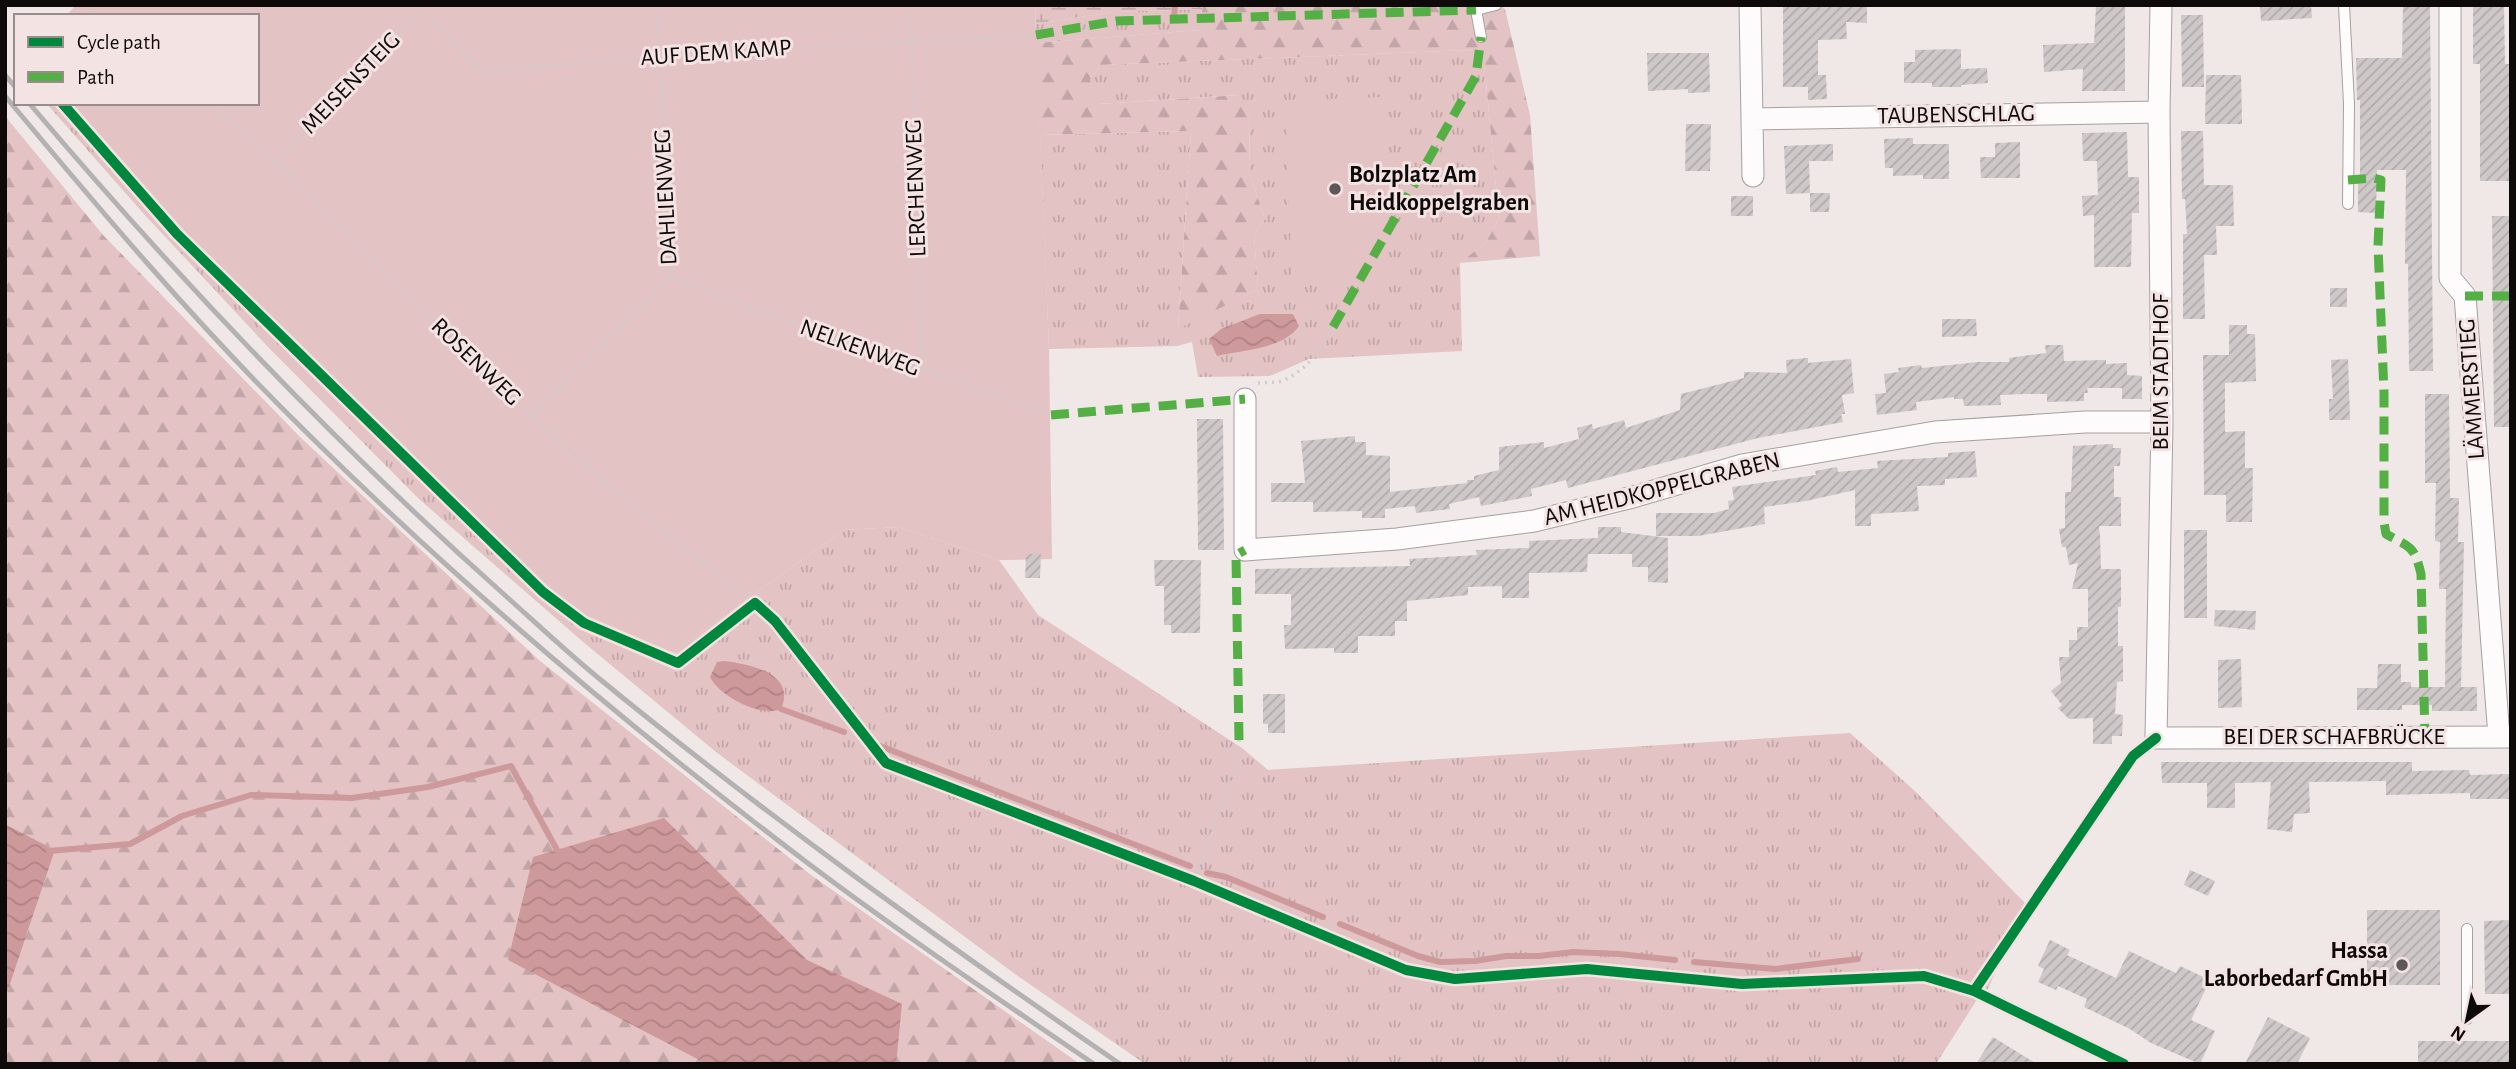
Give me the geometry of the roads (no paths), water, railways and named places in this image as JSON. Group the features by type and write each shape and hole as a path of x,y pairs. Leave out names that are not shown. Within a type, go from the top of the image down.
{"street":[{"path":"1750,5 1753,176"},
{"name":"BEIM STADTHOF","path":"2157,738 2162,422 2161,5"},
{"name":"LÄMMERSTIEG","path":"2450,5 2450,278 2465,296 2505,736"},
{"name":"TAUBENSCHLAG","path":"1754,119 2160,111"},
{"name":"AM HEIDKOPPELGRABEN","path":"1245,399 1245,550 1397,539 1534,521 1633,497 1742,465 1935,432 2085,422 2162,422"},
{"name":"BEI DER SCHAFBRÜCKE","path":"2157,738 2505,736"}],"lane":[{"path":"1481,37 1476,10 1496,5"},
{"path":"2344,5 2349,104 2348,204"},
{"path":"2467,1019 2468,929"}],"water":[{"path":"1260,314 1293,314 1299,326 1292,334 1273,344 1217,356 1209,339 1221,329"},
{"path":"717,662 757,668 777,679 784,697 781,709 773,711 752,708 722,691 710,677"},
{"path":"664,818 807,960 902,1004 896,1064 707,1064 508,960 533,857"},
{"path":"5,824 55,850 5,999"}],"waterway":[{"path":"1174,17 1175,5"},
{"path":"781,709 844,732"},
{"path":"880,746 1190,866"},
{"path":"49,851 130,844 182,816 251,795 352,798 428,787 511,766 557,850"},
{"path":"1207,873 1226,877 1323,917"},
{"path":"1340,924 1418,956 1440,962 1573,952 1675,960"},
{"path":"1694,962 1775,969 1858,959"}],"railway":[{"path":"5,75 14,86"},
{"path":"5,96 114,225 226,350 304,430 423,544 547,654 740,811 912,939 1094,1064"},
{"path":"31,105 201,297 320,421 444,540 563,647 659,727 788,827 920,924 1120,1064"}],"place":[{"name":"Bolzplatz Am Heidkoppelgraben","path":"1335,189"},
{"name":"Hassa Laborbedarf GmbH","path":"2402,965"}]}
